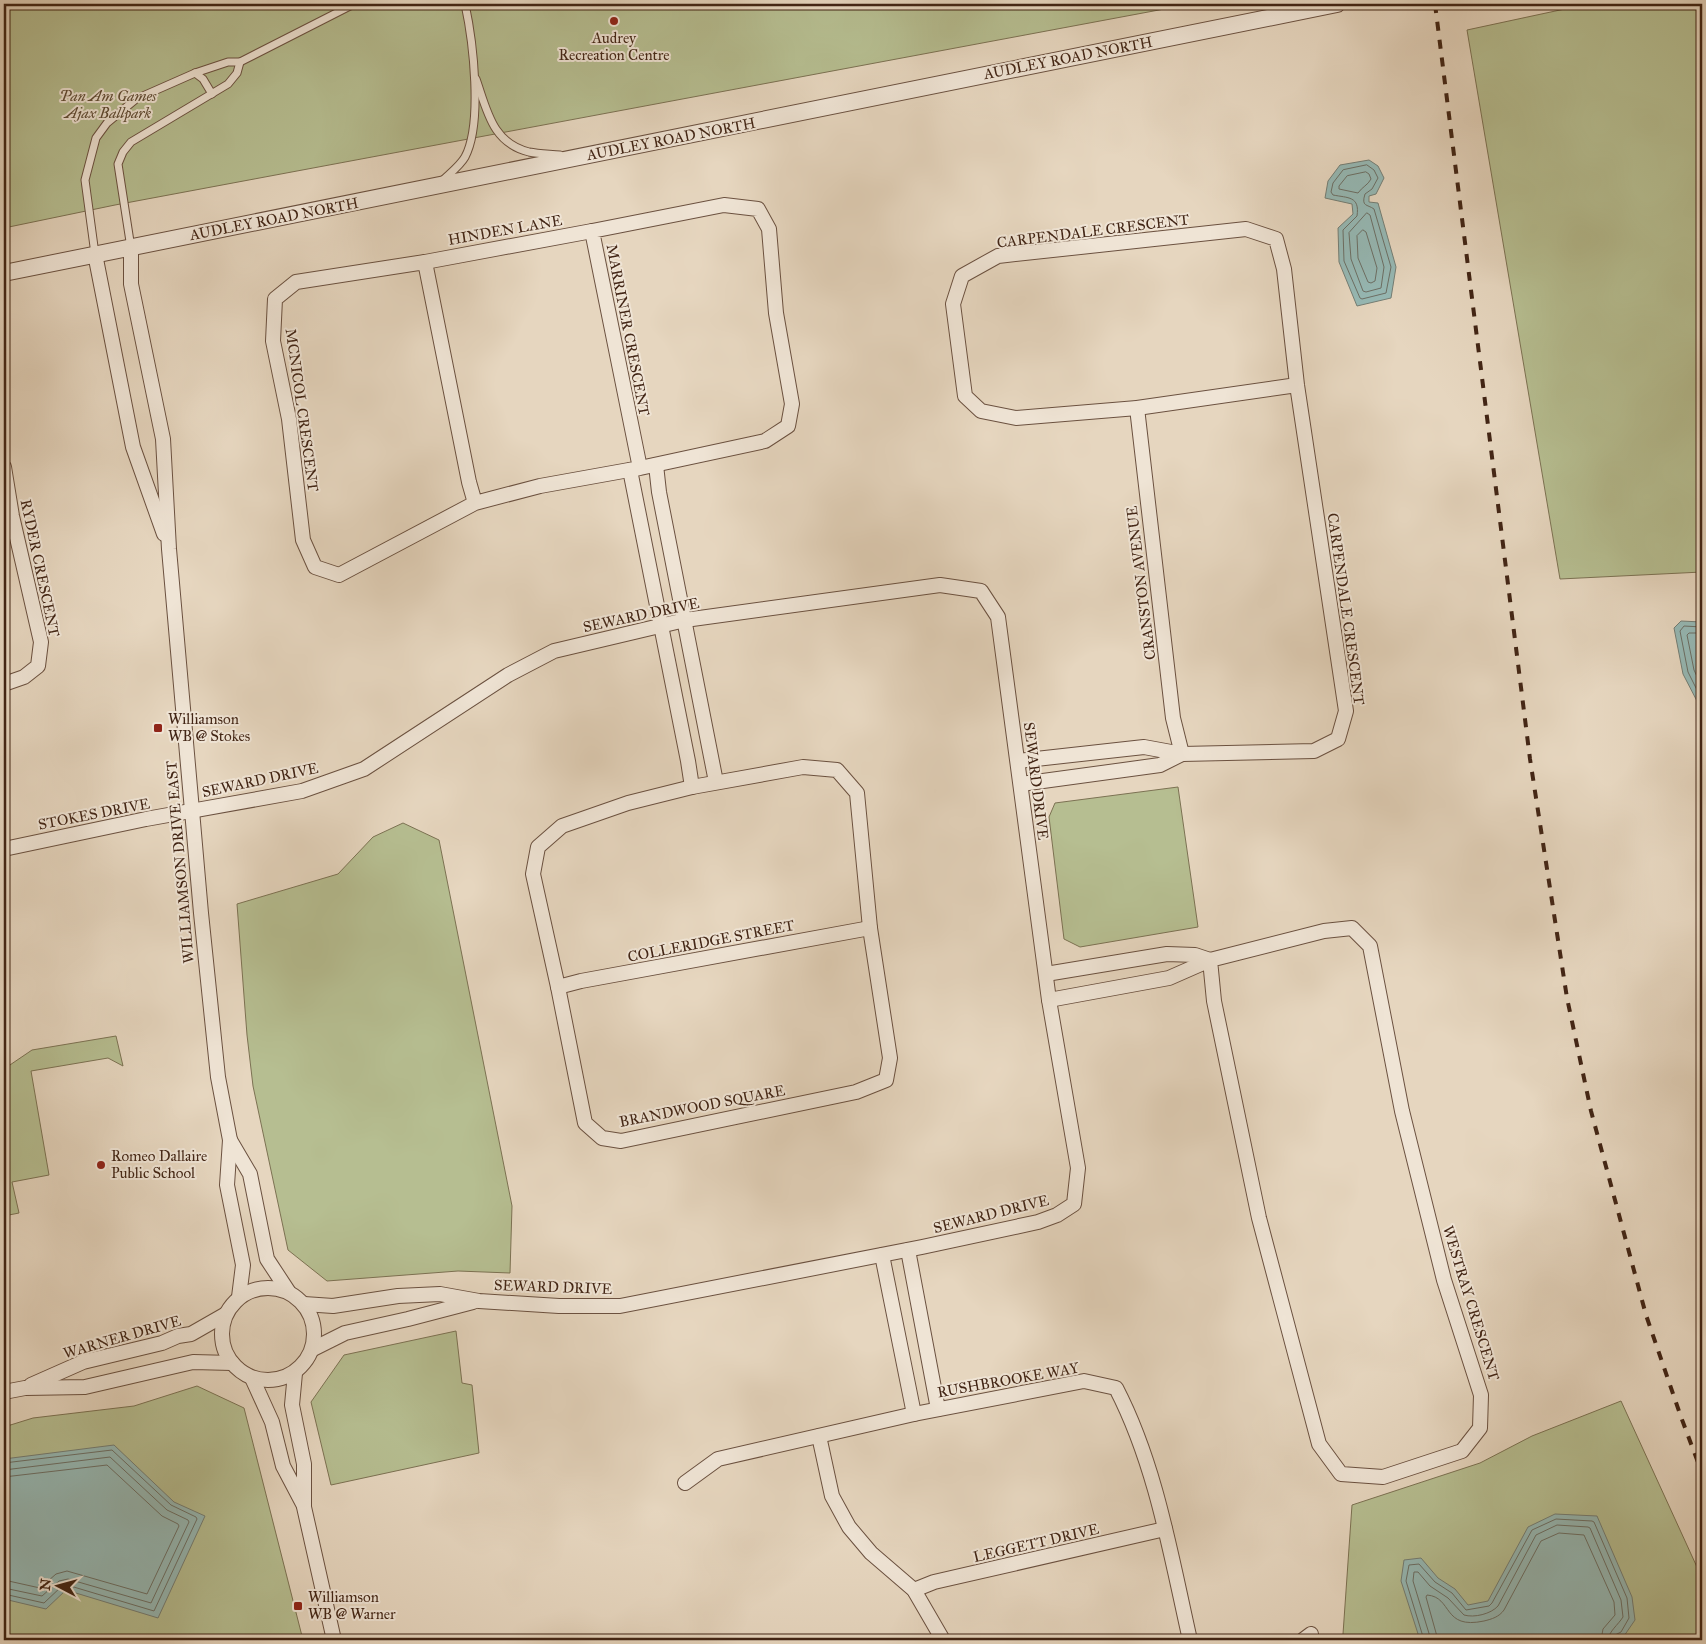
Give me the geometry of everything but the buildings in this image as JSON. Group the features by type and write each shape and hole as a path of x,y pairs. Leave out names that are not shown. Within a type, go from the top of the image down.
{"street":[{"name":"AUDLEY ROAD NORTH","path":"4,273 1337,4"},
{"name":"MARRINER CRESCENT","path":"635,469 765,440 788,426 792,404 776,313 769,229 758,209 724,205 592,231 635,469 661,627 692,787"},
{"name":"CARPENDALE CRESCENT","path":"1018,761 1144,747 1182,754 1314,751 1338,738 1346,711 1297,385 1284,269 1276,239 1246,230 998,256 962,276 953,304 965,396 981,411 1016,418 1137,408 1297,385"},
{"name":"HINDEN LANE","path":"425,262 592,231"},
{"name":"WILLIAMSON DRIVE EAST","path":"131,248 131,284 164,439 169,549 191,811 218,1077 230,1140 227,1185 244,1265 240,1297"},
{"name":"WILLIAMSON DRIVE EAST","path":"95,254 133,447 169,549"},
{"name":"MCNICOL CRESCENT","path":"425,262 296,282 275,299 273,341 289,419 303,540 315,567 339,575 475,503 540,486 635,469"},
{"path":"425,262 469,482 475,503"},
{"name":"CRANSTON AVENUE","path":"1137,408 1173,718 1182,754"},
{"path":"656,465 659,492 716,782"},
{"name":"RYDER CRESCENT","path":"4,467 8,517 41,642 38,666 24,676 4,684"},
{"name":"SEWARD DRIVE","path":"191,811 302,790 364,769 508,674 554,651 685,620 940,585 982,592 998,617 1049,1000 1078,1168 1074,1204 1057,1215 1038,1222 908,1250 620,1306 560,1306 478,1301 440,1294 398,1296 333,1306 304,1304"},
{"name":"CARPENDALE CRESCENT","path":"1021,784 1160,765 1182,754"},
{"name":"BRANDWOOD SQUARE","path":"802,767 837,770 857,793 870,928 890,1058 886,1080 856,1092 621,1141 602,1138 585,1123 558,987 532,874 538,847 562,826 628,803 716,782 802,767"},
{"name":"STOKES DRIVE","path":"4,848 191,811"},
{"name":"COLLERIDGE STREET","path":"558,987 581,981 870,928"},
{"name":"WESTRAY CRESCENT","path":"1049,1000 1169,978 1210,960 1324,931 1352,928 1370,946 1404,1120 1444,1280 1481,1395 1480,1428 1462,1451 1383,1477 1341,1474 1319,1444 1259,1218 1214,1001 1210,960"},
{"name":"WESTRAY CRESCENT","path":"1046,974 1167,954 1195,955 1210,960"},
{"name":"WILLIAMSON DRIVE EAST","path":"230,1140 250,1174 267,1259 288,1291"},
{"path":"908,1250 938,1409"},
{"path":"882,1255 914,1414"},
{"path":"304,1506 283,1466 272,1422 252,1378 232,1363 222,1340 226,1314 240,1297 263,1288 288,1291 304,1304 315,1326 313,1349 295,1373 292,1405 304,1464 304,1506 334,1640"},
{"name":"SEWARD DRIVE","path":"313,1349 345,1333 478,1301"},
{"name":"WARNER DRIVE","path":"25,1388 83,1362 191,1334 226,1314"},
{"name":"WARNER DRIVE","path":"4,1392 25,1388 85,1387 193,1362 232,1363"},
{"path":"252,1378 274,1381 295,1373"},
{"name":"RUSHBROOKE WAY","path":"685,1483 718,1459 914,1414 1084,1381 1116,1388 1129,1414 1160,1508 1190,1640"},
{"path":"819,1436 832,1496 849,1527 871,1553 914,1590 944,1640"},
{"name":"LEGGETT DRIVE","path":"914,1590 934,1582 1165,1529"}],"lane":[{"path":"95,254 85,180 96,138 107,123 136,99 196,73 228,62 240,62 354,4"},
{"path":"438,186 464,158 473,135 474,72 471,31 465,4"},
{"path":"131,248 118,164 123,152 131,142 228,84 236,73 240,62"},
{"path":"474,72 492,124 508,144 529,152 578,157"},
{"path":"196,73 203,79 212,94"}],"green space":[{"name":"Pan Am Games Ajax Ballpark","path":"4,4 1191,4 115,205 4,228"},
{"path":"1588,4 1702,4 1702,572 1560,579 1467,30"},
{"path":"1178,787 1198,927 1080,947 1064,939 1049,817 1055,803"},
{"path":"403,823 439,840 512,1206 510,1273 458,1271 327,1281 288,1250 253,1086 247,1035 237,904 338,874 373,837"},
{"path":"116,1036 123,1066 108,1058 31,1071 49,1175 12,1182 19,1213 4,1216 4,1069 32,1050"},
{"path":"456,1331 462,1383 472,1385 479,1453 331,1485 311,1402 344,1355"},
{"path":"197,1386 244,1408 303,1640 4,1640 4,1427 33,1418 134,1406"},
{"path":"1621,1401 1702,1578 1702,1640 1345,1640 1343,1634 1352,1505 1480,1463 1532,1436"}],"water":[{"path":"1369,160 1378,166 1384,178 1376,194 1369,196 1369,202 1378,203 1396,267 1391,298 1357,306 1339,262 1338,228 1353,214 1352,204 1325,198 1328,181 1340,165"},
{"path":"1681,621 1702,622 1702,693 1698,703 1683,674 1674,628"},
{"path":"114,1445 174,1502 205,1516 158,1618 66,1590 46,1609 4,1599 4,1459"},
{"path":"1555,1514 1597,1516 1632,1597 1635,1620 1624,1636 1615,1640 1420,1640 1401,1581 1404,1560 1421,1558 1438,1578 1455,1589 1468,1605 1488,1601 1528,1527"}],"railway":[{"path":"1435,4 1530,759 1567,998 1591,1111 1646,1315 1702,1473"}],"place":[{"name":"Audrey Recreation Centre","path":"614,21"},
{"name":"Williamson WB @ Stokes","path":"158,728"},
{"name":"Romeo Dallaire Public School","path":"101,1165"},
{"name":"Williamson WB @ Warner","path":"298,1606"}]}
